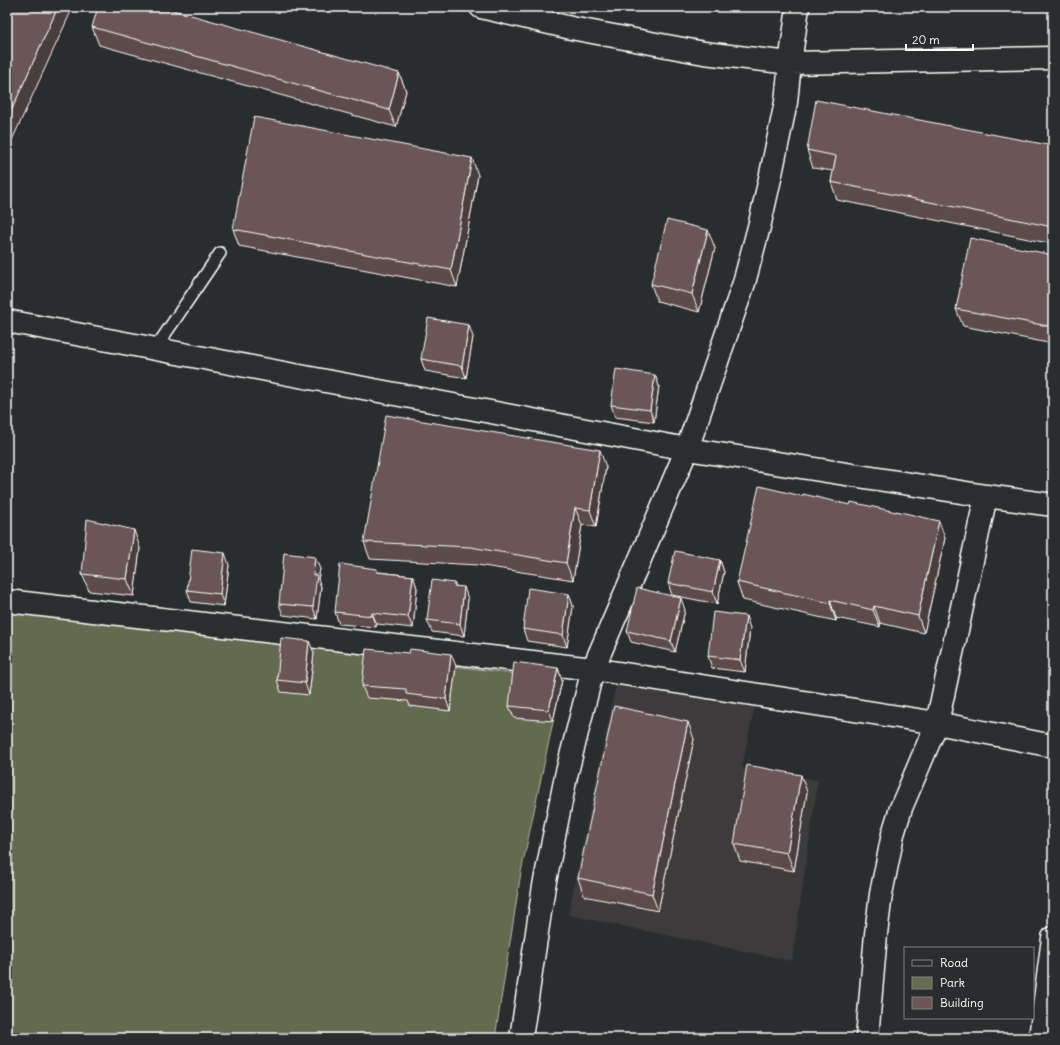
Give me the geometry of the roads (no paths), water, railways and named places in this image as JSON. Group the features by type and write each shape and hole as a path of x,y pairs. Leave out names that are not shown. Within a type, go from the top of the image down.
{"street":[{"path":"481,7 571,28 704,53 790,63 1053,58"},
{"path":"521,1038 546,879 566,776 593,669 687,449 744,283 760,223 786,102 798,7"},
{"path":"7,321 687,449 986,496 1053,505"},
{"path":"867,1038 880,901 893,834 901,808 937,723 986,496"},
{"path":"7,601 593,669 937,723 1053,746"},
{"path":"1040,1038 1053,938"}],"lane":[{"path":"155,349 220,253"}]}
